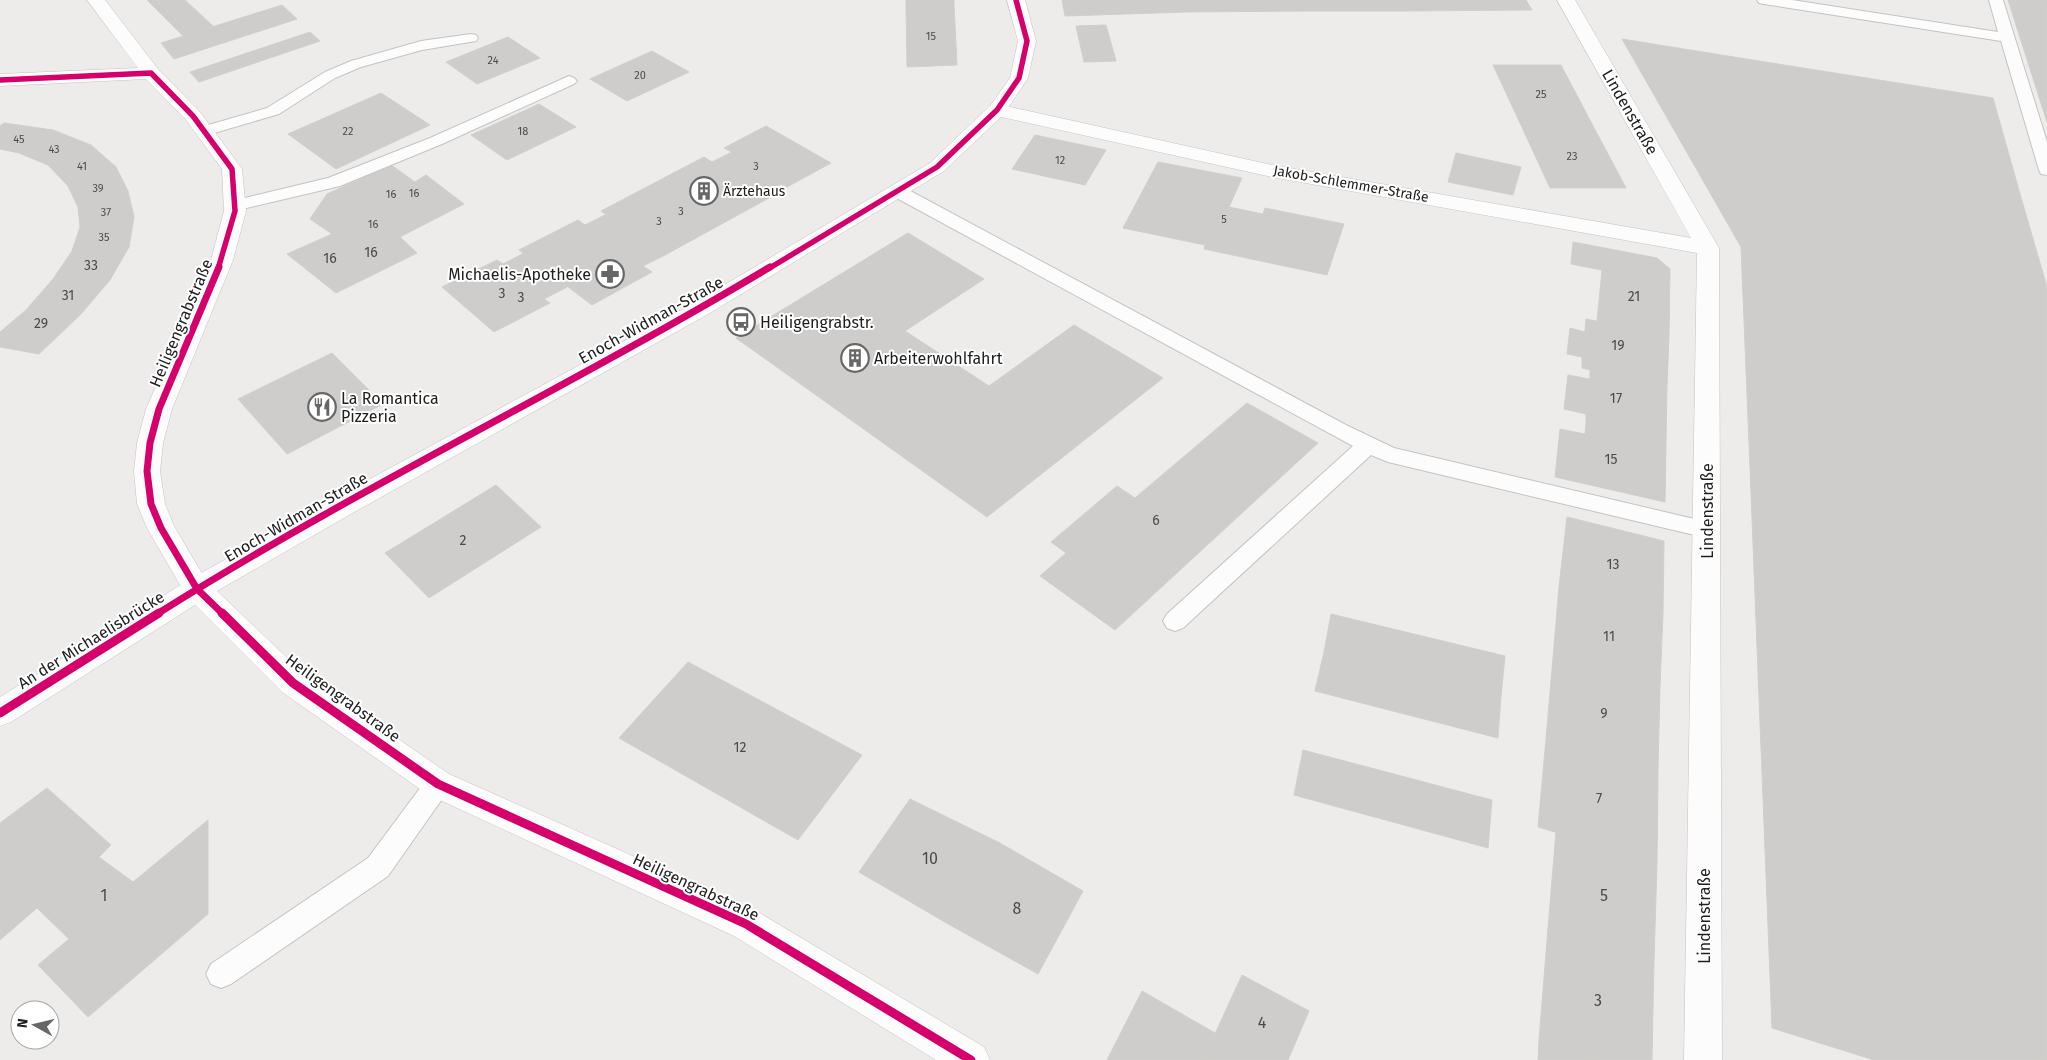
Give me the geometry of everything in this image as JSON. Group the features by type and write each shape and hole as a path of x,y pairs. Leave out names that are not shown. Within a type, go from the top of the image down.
{"street":[{"name":"Heiligengrabstraße","path":"96,0 151,72 193,116 232,169 235,211 222,260 159,409 150,443 147,471 151,504 161,528 197,589 293,683 438,784 746,924 971,1060"},
{"name":"Enoch-Widman-Straße","path":"197,589 332,512 702,308 936,167 997,110 1019,78 1027,41 1016,0"},
{"name":"Lindenstraße","path":"1566,0 1708,248 1703,1060"},
{"path":"0,80 151,72"},
{"name":"Jakob-Schlemmer-Straße","path":"997,110 1272,170 1708,248"},
{"name":"An der Michaelisbrücke","path":"0,714 197,589"}],"lane":[{"path":"1764,0 2008,38"},
{"path":"1996,0 2047,170"},
{"path":"204,131 273,111 330,75 356,64 421,46 471,38"},
{"path":"234,206 334,182 436,141 569,80"},
{"path":"897,191 1388,454 1707,530"},
{"path":"1175,620 1368,444"},
{"path":"221,974 378,867 438,784"}],"building":[{"path":"147,0 185,0 213,26 183,36"},
{"path":"906,0 954,0 954,5 906,6"},
{"path":"1062,0 1184,0 1186,12 1065,16"},
{"path":"1184,0 1302,0 1306,11 1186,12"},
{"path":"1302,0 1403,0 1408,11 1306,11"},
{"path":"1403,0 1526,0 1532,10 1408,11"},
{"path":"2008,0 2047,0 2047,122"},
{"path":"282,5 297,19 174,59 161,43"},
{"path":"954,5 957,65 907,67 906,6"},
{"path":"1106,25 1116,61 1084,62 1076,26"},
{"path":"310,32 320,41 199,82 190,72"},
{"path":"508,37 540,58 477,84 446,62"},
{"path":"1622,39 1740,58 1743,146 2020,194 2047,287 2047,535 1750,468 1741,247"},
{"path":"652,51 689,72 627,101 590,79"},
{"path":"1740,58 1993,98 2020,194 1743,146"},
{"path":"1493,65 1561,65 1592,124 1520,123"},
{"path":"381,93 430,125 336,169 288,134"},
{"path":"539,104 576,127 507,160 471,135"},
{"path":"4,123 53,130 19,153 0,149 0,126"},
{"path":"1520,123 1592,124 1626,188 1550,188"},
{"name":"Ärztehaus","path":"766,126 831,163 787,187 781,184 762,194 769,198 665,255 601,211 704,157 712,162 732,152 724,148"},
{"path":"53,130 91,145 48,165 19,153"},
{"path":"1035,135 1106,150 1085,185 1012,169"},
{"path":"91,145 116,167 68,186 48,165"},
{"path":"1456,153 1521,167 1513,195 1448,182"},
{"path":"1158,162 1242,178 1229,207 1263,214 1265,208 1344,224 1327,275 1204,249 1205,245 1123,228"},
{"path":"391,165 415,182 426,175 464,204 400,237 417,253 336,293 287,254 332,234 310,219 327,194"},
{"path":"116,167 128,191 78,207 68,186"},
{"path":"128,191 134,217 80,227 78,207"},
{"path":"607,214 665,255 643,266 652,272 592,305 519,250 578,220 585,225"},
{"path":"134,217 129,247 72,251 80,227"},
{"name":"Arbeiterwohlfahrt","path":"908,233 984,279 905,331 989,386 1074,325 1163,378 987,517 736,338"},
{"path":"1573,242 1657,258 1670,269 1669,336 1597,321 1602,270 1571,264"},
{"path":"129,247 110,280 53,279 72,251"},
{"path":"524,253 567,287 544,299 550,303 494,332 442,287 497,260 503,264"},
{"path":"53,279 110,280 81,314 26,310"},
{"path":"26,310 81,314 39,354 0,347 0,332"},
{"path":"1586,319 1669,336 1667,387 1582,368 1582,357 1567,354 1570,328 1585,332"},
{"path":"332,353 383,404 287,454 238,399"},
{"path":"1590,370 1667,387 1666,440 1586,422 1586,414 1564,409 1568,375 1590,379"},
{"path":"1247,403 1318,443 1115,630 1040,576 1066,553 1051,542 1117,486 1135,498"},
{"path":"1586,422 1666,440 1665,502 1555,477 1560,429 1585,434"},
{"path":"1750,468 2047,535 2047,1060 1874,1060 1772,1028"},
{"path":"496,485 541,527 429,598 385,553"},
{"path":"1567,517 1664,541 1663,613 1559,587"},
{"path":"1559,587 1663,613 1660,687 1553,658"},
{"path":"1331,614 1505,656 1501,696 1324,652"},
{"path":"1324,652 1501,696 1498,738 1315,691"},
{"path":"1553,658 1660,687 1658,770 1546,739"},
{"path":"688,662 862,755 798,840 619,738"},
{"path":"1546,739 1658,770 1657,862 1538,827"},
{"path":"1303,750 1492,800 1488,848 1294,795"},
{"path":"47,788 111,845 99,857 133,882 208,820 208,914 88,1017 38,965 69,939 37,908 0,940 0,823"},
{"path":"910,799 1000,843 950,925 859,872"},
{"path":"1556,832 1657,862 1654,961 1548,928"},
{"path":"1000,843 1083,891 1038,974 950,925"},
{"path":"1548,928 1654,961 1652,1060 1602,1060 1539,1040"},
{"path":"1242,975 1309,1011 1288,1060 1203,1060"},
{"path":"1142,991 1215,1033 1203,1060 1107,1060"},
{"path":"1539,1040 1602,1060 1538,1060"}],"cycle path":[{"path":"0,713 197,589 332,512 702,308 937,167 997,110 1019,78 1027,41 1016,0"},
{"path":"0,80 151,73 193,116 232,169 235,211 222,260 159,409 150,443 147,471 151,504 161,528 197,589 293,683 438,784 746,924 971,1060"}],"place":[{"name":"Ärztehaus","path":"704,191"},
{"name":"Michaelis-Apotheke","path":"610,274"},
{"name":"Heiligengrabstr.","path":"741,322"},
{"name":"Arbeiterwohlfahrt","path":"855,358"},
{"name":"La Romantica Pizzeria","path":"322,407"}]}
